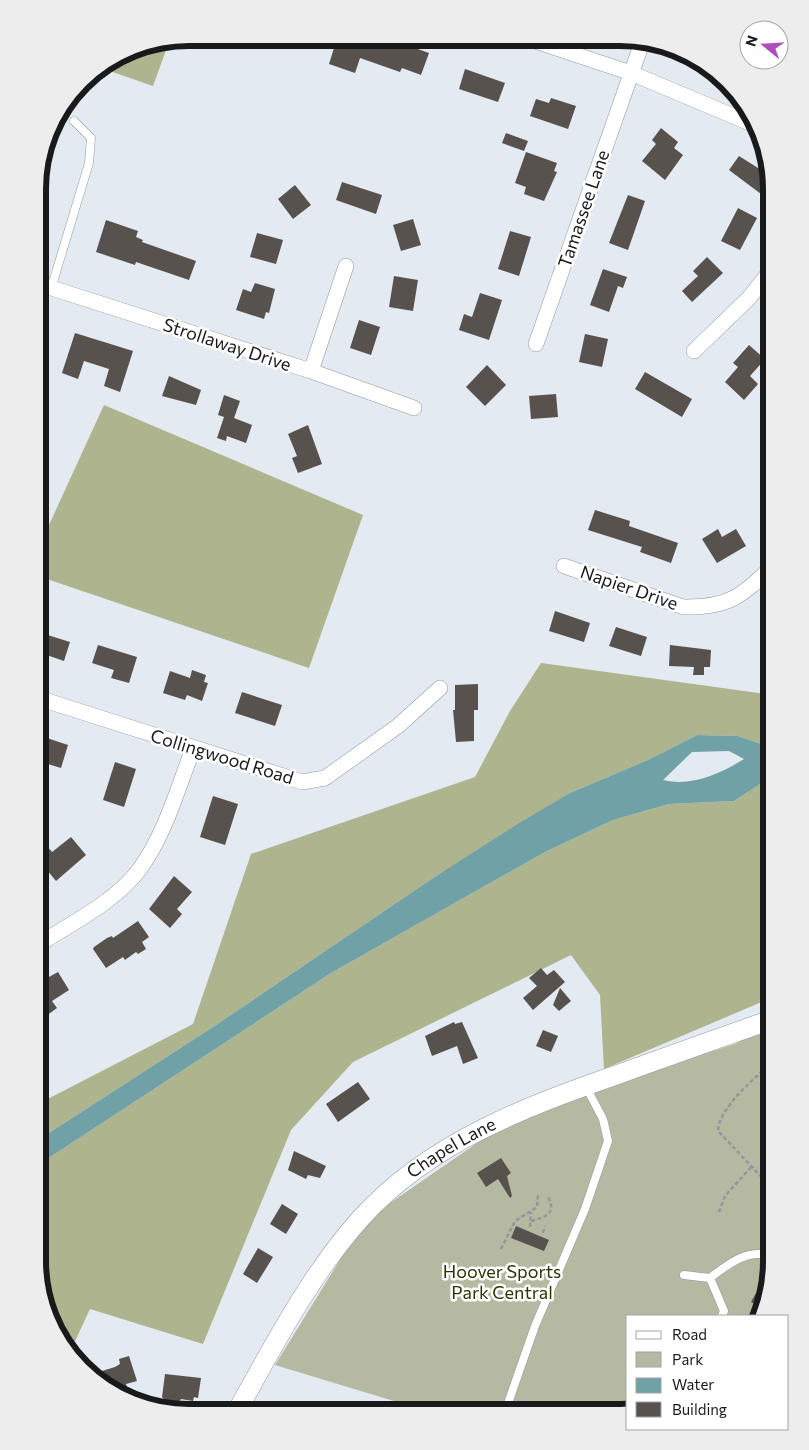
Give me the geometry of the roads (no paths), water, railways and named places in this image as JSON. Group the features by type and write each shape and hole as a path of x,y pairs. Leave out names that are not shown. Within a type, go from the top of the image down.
{"street":[{"path":"550,46 632,73 745,121"},
{"name":"Tamassee Lane","path":"536,344 640,48"},
{"path":"311,371 346,266"},
{"path":"694,351 748,298 763,281"},
{"name":"Strollaway Drive","path":"46,286 311,371 414,408"},
{"name":"Napier Drive","path":"564,566 683,607 717,606 744,592 763,575"},
{"name":"Collingwood Road","path":"46,701 193,749 302,782 325,778 398,726 440,688"},
{"path":"46,940 106,901 138,872 159,839 193,749"},
{"name":"Chapel Lane","path":"241,1404 332,1252 387,1192 421,1164 477,1132 533,1104 762,1023"}],"lane":[{"path":"46,283 89,163 91,138 74,121"},
{"path":"508,1404 535,1326 585,1209 608,1141 603,1119 585,1086"},
{"path":"684,1275 710,1278 733,1261 762,1253"},
{"path":"710,1278 724,1311 722,1315"}],"water":[{"path":"697,735 738,736 762,743 762,783 734,801 669,804 613,820 545,852 331,973 46,1160 46,1135 213,1027 436,876 570,793 650,759","holes":["729,751 744,759 725,770 705,778 684,782 663,780 692,752"]}],"park label":[{"name":"Hoover Sports Park Central","path":"502,1282"}]}
